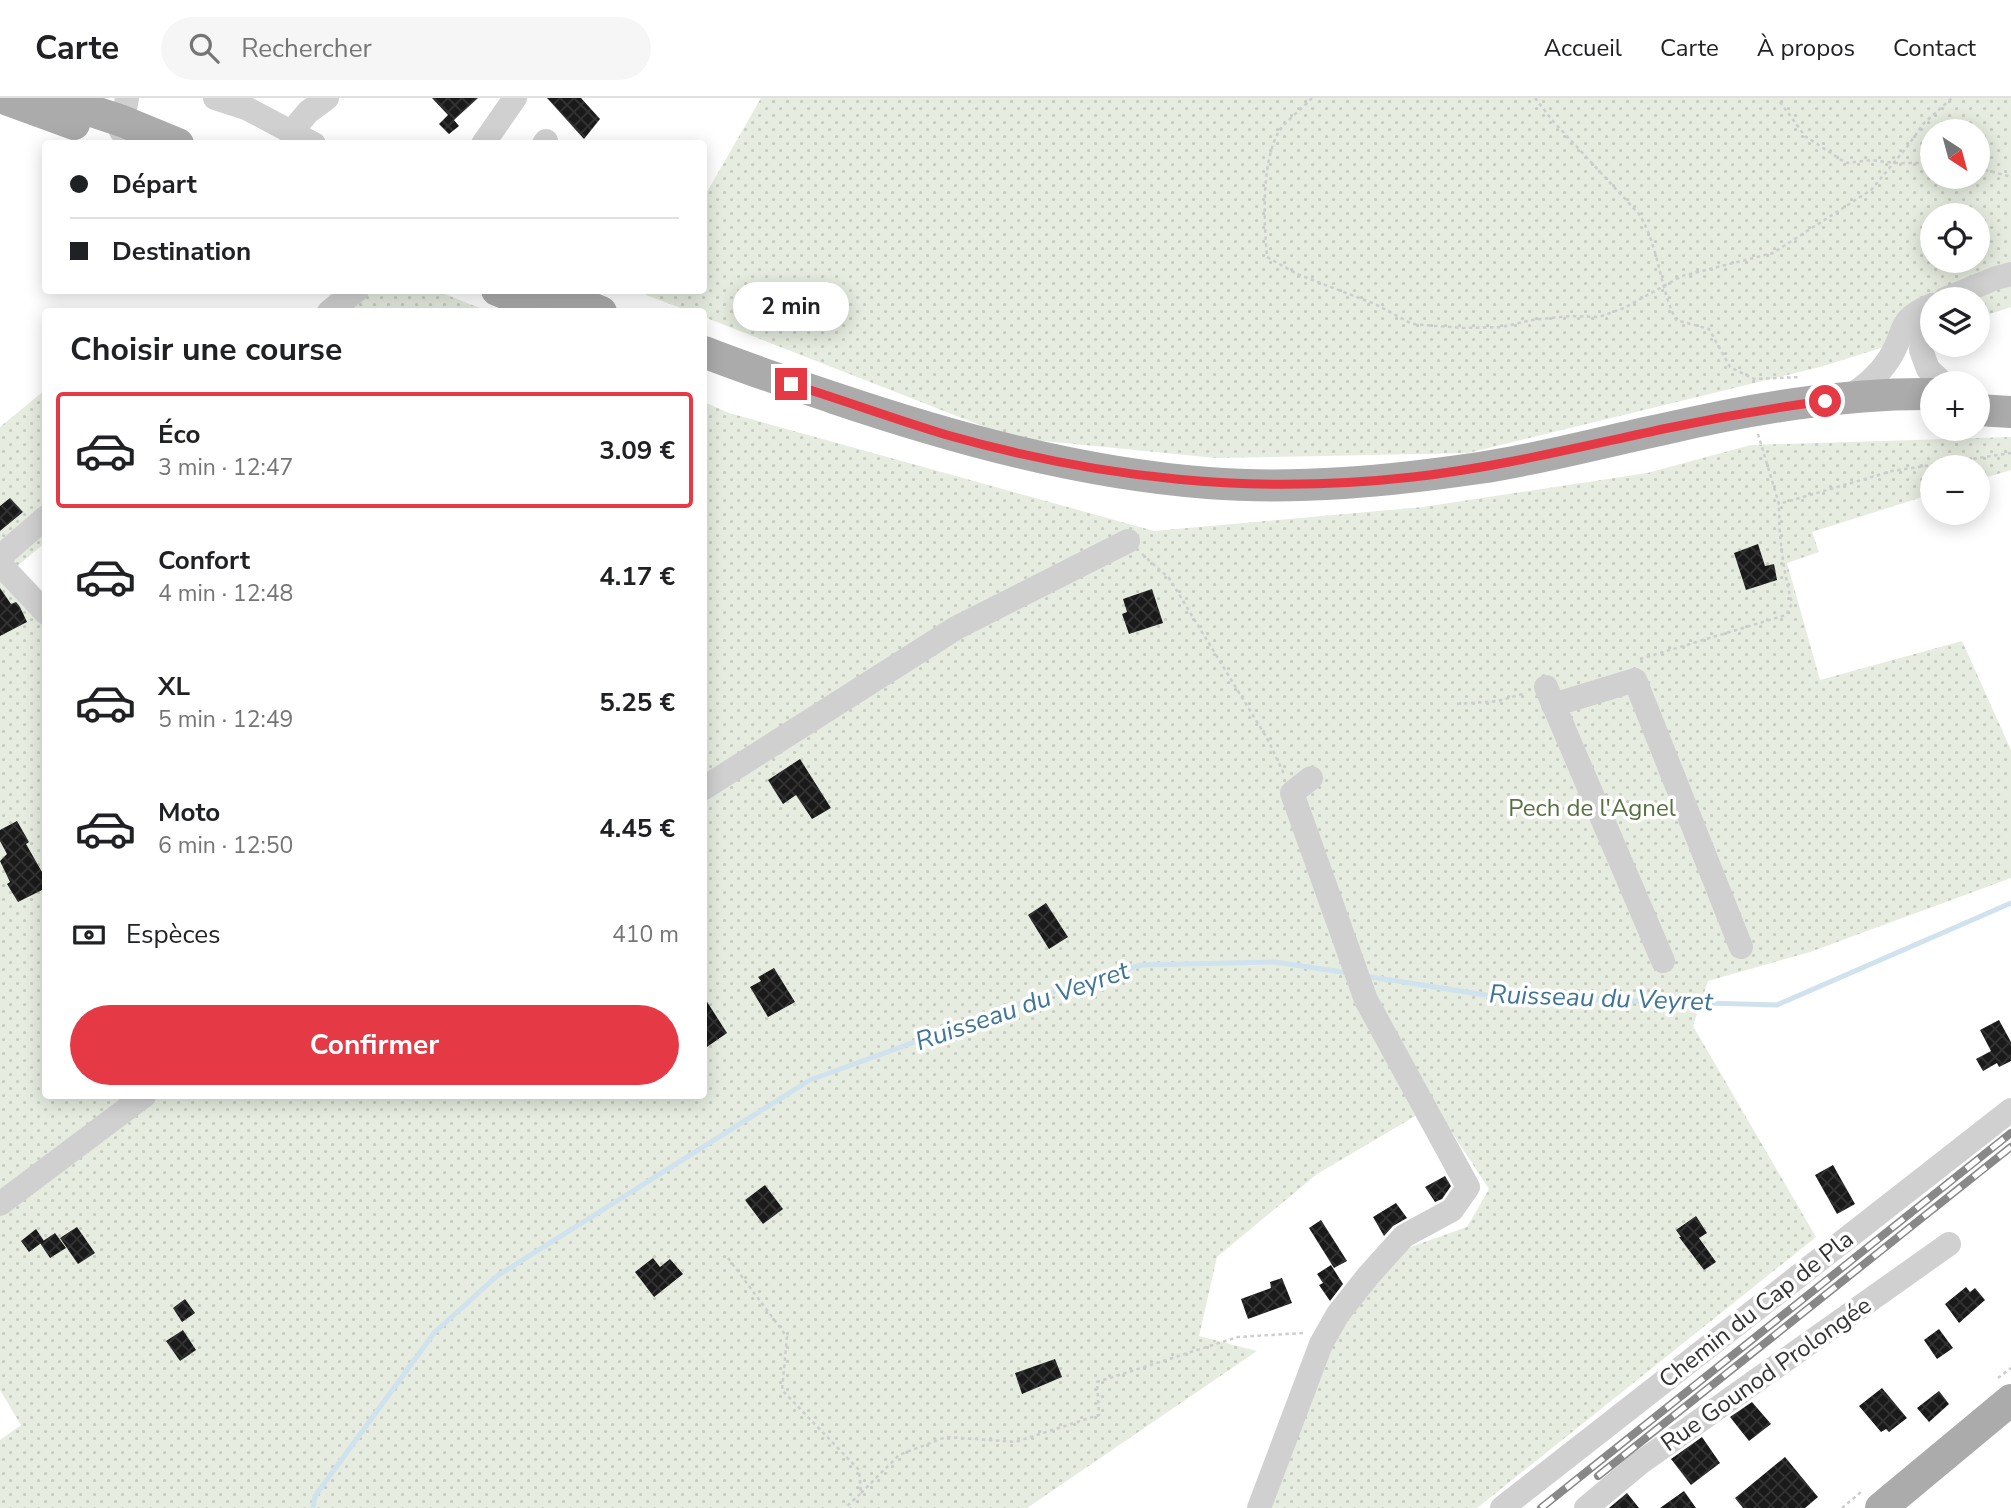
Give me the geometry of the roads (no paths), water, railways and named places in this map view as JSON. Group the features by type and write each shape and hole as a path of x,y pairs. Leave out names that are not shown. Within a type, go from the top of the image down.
{"main road":[{"path":"3,98 165,140"},
{"path":"53,98 126,128"},
{"path":"507,294 541,308"},
{"path":"558,294 591,308"},
{"path":"707,353 895,419 975,442 1039,458 1135,474 1221,484 1314,484 1411,477 1482,468 1751,411 1849,397 1920,394"},
{"path":"707,372 865,428 980,459 1134,489 1220,497 1344,496 1409,491 1480,480 1755,424 1855,411 1920,409"},
{"path":"1990,396 2011,398"},
{"path":"1990,411 2011,412"},
{"path":"1881,1508 2011,1399"}],"street":[{"path":"21,98 126,128"},
{"path":"215,98 246,108 307,140"},
{"path":"292,131 308,112 327,98"},
{"path":"486,140 515,98"},
{"path":"1974,287 2011,274"},
{"path":"334,308 352,294"},
{"path":"1849,397 1872,381 1891,356 1902,329 1914,312 1920,310"},
{"path":"0,557 42,520"},
{"path":"707,786 956,628 1128,541"},
{"path":"0,564 42,609"},
{"path":"1663,961 1549,696 1635,680 1741,947"},
{"path":"1259,1508 1321,1344 1338,1314 1367,1276 1404,1236 1452,1210 1468,1187 1366,1000 1302,785"},
{"path":"0,1204 140,1099"},
{"name":"Chemin du Cap de Pla","path":"1502,1508 2011,1110"},
{"name":"Rue Gounod Prolongée","path":"1586,1508 1640,1463 1949,1244"}],"waterway":[{"name":"Ruisseau du Veyret","path":"1365,976 1498,997 1777,1005 2011,903"},
{"name":"Ruisseau du Veyret","path":"313,1508 315,1496 434,1333 497,1276 810,1080 1072,985 1141,965 1275,962 1349,973"}],"railway":[{"path":"1541,1508 2011,1133"},
{"path":"1598,1476 2011,1147"}],"park label":[{"name":"Pech de l'Agnel","path":"1592,808"}]}
